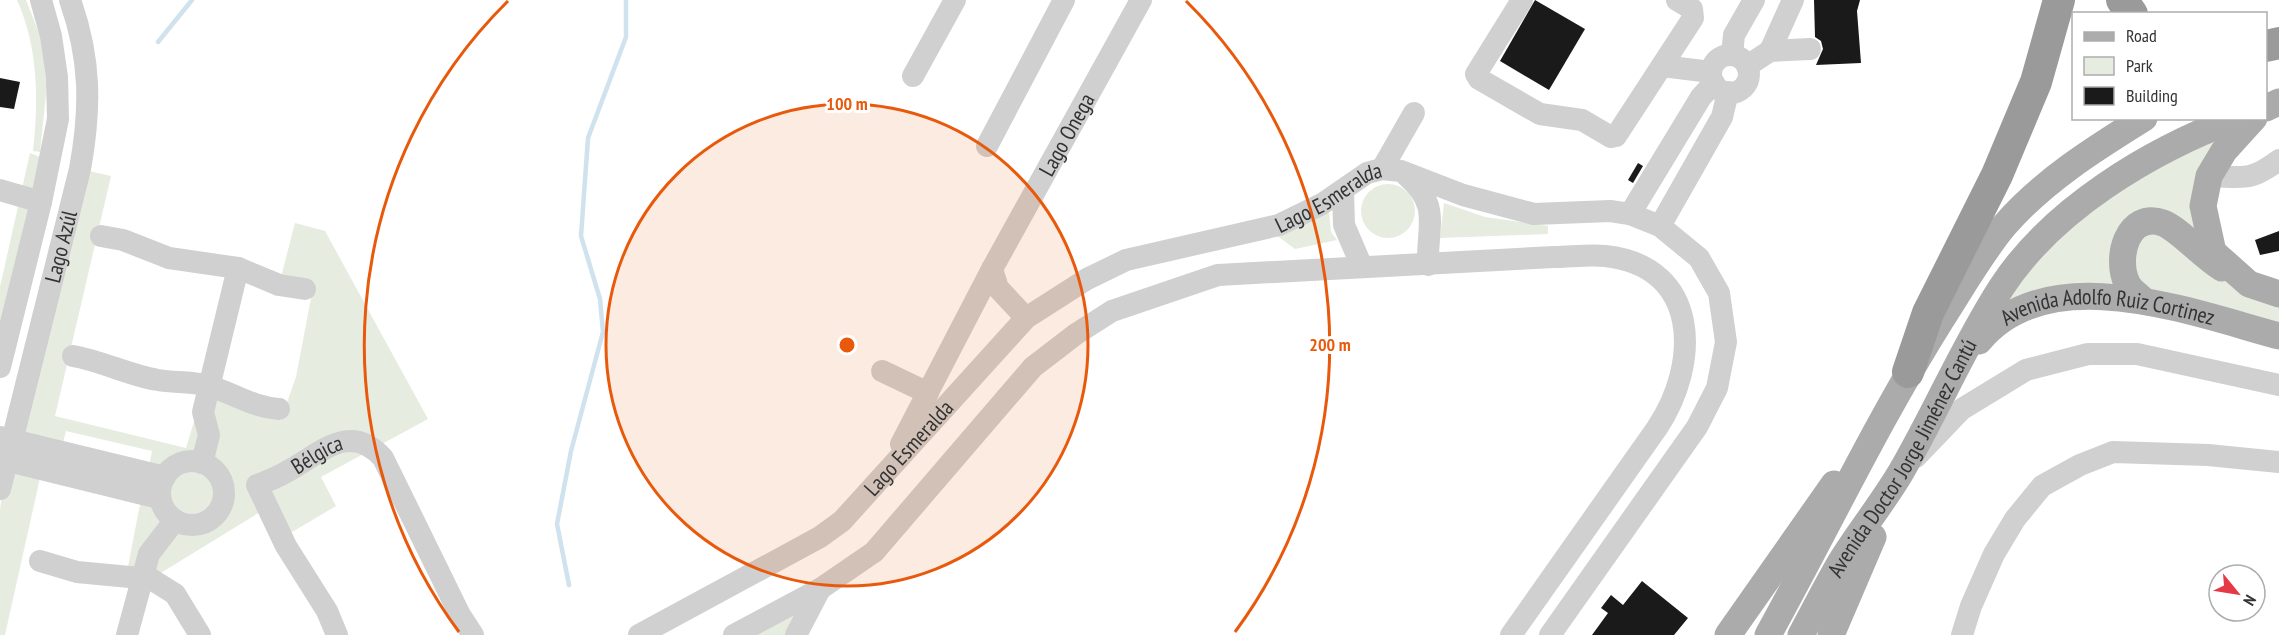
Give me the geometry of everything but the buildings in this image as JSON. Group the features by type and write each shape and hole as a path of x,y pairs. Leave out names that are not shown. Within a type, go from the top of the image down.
{"highway":[{"path":"1908,372 1928,314 1997,175 2036,82 2059,0"}],"main road":[{"name":"Avenida Doctor Jorge Jiménez Cantú","path":"1768,635 1908,372 1966,281 2005,226 2050,182 2077,161 2141,120"},
{"name":"Avenida Doctor Jorge Jiménez Cantú","path":"1801,635 1841,563 1900,473 2001,287 2034,249 2075,208 2194,134 2232,120"},
{"path":"2249,284 2213,252 2203,206 2209,176 2224,151 2252,120"},
{"path":"2143,300 2127,285 2121,260 2123,245 2135,228 2144,223 2160,222 2173,229 2206,259 2249,284 2279,294"},
{"name":"Avenida Adolfo Ruiz Cortinez","path":"1958,367 1992,326 2043,301 2063,297 2143,300 2279,336"},
{"path":"1728,635 1888,407"},
{"path":"1831,635 1900,473"}],"street":[{"name":"Lago Azúl","path":"0,367 41,202 58,119 57,77 51,36 41,0"},
{"name":"Lago Azúl","path":"0,489 4,449 80,169 88,122 88,80 80,29 70,0"},
{"path":"913,76 955,0"},
{"path":"987,146 1064,0"},
{"name":"Lago Onega","path":"882,479 992,269 1141,0"},
{"path":"1522,0 1476,75 1479,79 1540,114 1582,120 1611,137 1616,136 1693,18 1692,9 1677,0"},
{"path":"1662,66 1718,82 1735,92 1745,84 1734,35 1754,0"},
{"path":"1770,51 1793,0"},
{"path":"1660,226 1722,117 1716,61 1740,61 1770,51 1810,49"},
{"path":"1630,214 1701,97 1718,82"},
{"path":"1414,113 1391,170 1426,196 1430,206 1428,265"},
{"path":"2209,176 2251,177 2259,175 2279,160"},
{"name":"Lago Esmeralda","path":"639,635 820,537 842,521 1026,318 1086,279 1126,260 1279,225 1343,191 1367,173 1391,170 1446,189 1534,214 1610,211 1630,214 1660,226 1699,258 1719,293 1726,342 1717,388 1697,427 1550,635"},
{"path":"1430,206 1446,189"},
{"path":"0,190 41,202"},
{"path":"1343,191 1344,225 1362,267"},
{"path":"102,236 123,240 169,258 238,268 279,285 305,289"},
{"name":"Lago Esmeralda","path":"734,635 820,589 874,552 1033,367 1076,334 1112,311 1218,275 1605,256 1627,261 1656,275 1677,299 1684,319 1686,346 1684,370 1672,406 1511,635"},
{"path":"202,463 209,435 203,412 238,268"},
{"path":"992,269 998,288 1026,318"},
{"path":"1900,473 1962,409 2026,370 2088,354 2137,354 2279,385"},
{"path":"73,356 96,360 134,375 210,387 260,407 279,409"},
{"path":"882,371 928,393"},
{"name":"Bélgica","path":"257,485 286,472 340,441 356,440 371,445 383,458 460,615 473,635"},
{"path":"4,449 162,487"},
{"path":"1962,635 1971,606 1994,554 2014,519 2042,486 2079,465 2113,452 2208,455 2279,462"},
{"path":"184,462 202,463 213,468 224,485 224,501 215,516 202,524 186,524 171,518 162,487 184,462"},
{"path":"224,485 257,485 286,546 327,611 337,635"},
{"path":"127,635 140,579 149,554 175,520"},
{"path":"40,561 77,572 151,579 175,594 200,635"},
{"path":"796,635 820,589"}],"green space":[{"path":"17,0 26,0 42,41 47,84 40,152 33,151 36,93 33,55"},
{"path":"2237,120 2209,176 2213,252 2279,294 2279,336 2092,297 1992,326 2001,287 2075,208"},
{"path":"30,153 50,161 0,367 0,287"},
{"path":"80,169 111,176 55,416 186,448 205,385 285,408 296,377 311,298 279,285 295,223 325,231 428,419 321,477 336,506 282,538 268,507 151,579 126,577 142,494 11,440","holes":["66,431 152,451 148,472 61,451"]},
{"path":"1388,184 1398,186 1407,192 1413,201 1415,211 1413,221 1407,230 1398,236 1388,238 1378,236 1369,230 1363,221 1361,211 1363,201 1369,192 1378,186"},
{"path":"1444,203 1485,217 1548,226 1548,234 1440,238"},
{"path":"1329,211 1331,232 1337,240 1295,249 1276,235"},
{"path":"6,461 42,469 5,635 0,635 0,510"},
{"path":"816,590 796,635 734,635"}],"waterway":[{"path":"158,42 192,0"},
{"path":"569,585 557,524 571,451 603,332 600,299 581,236 588,138 626,37 626,0"}]}
